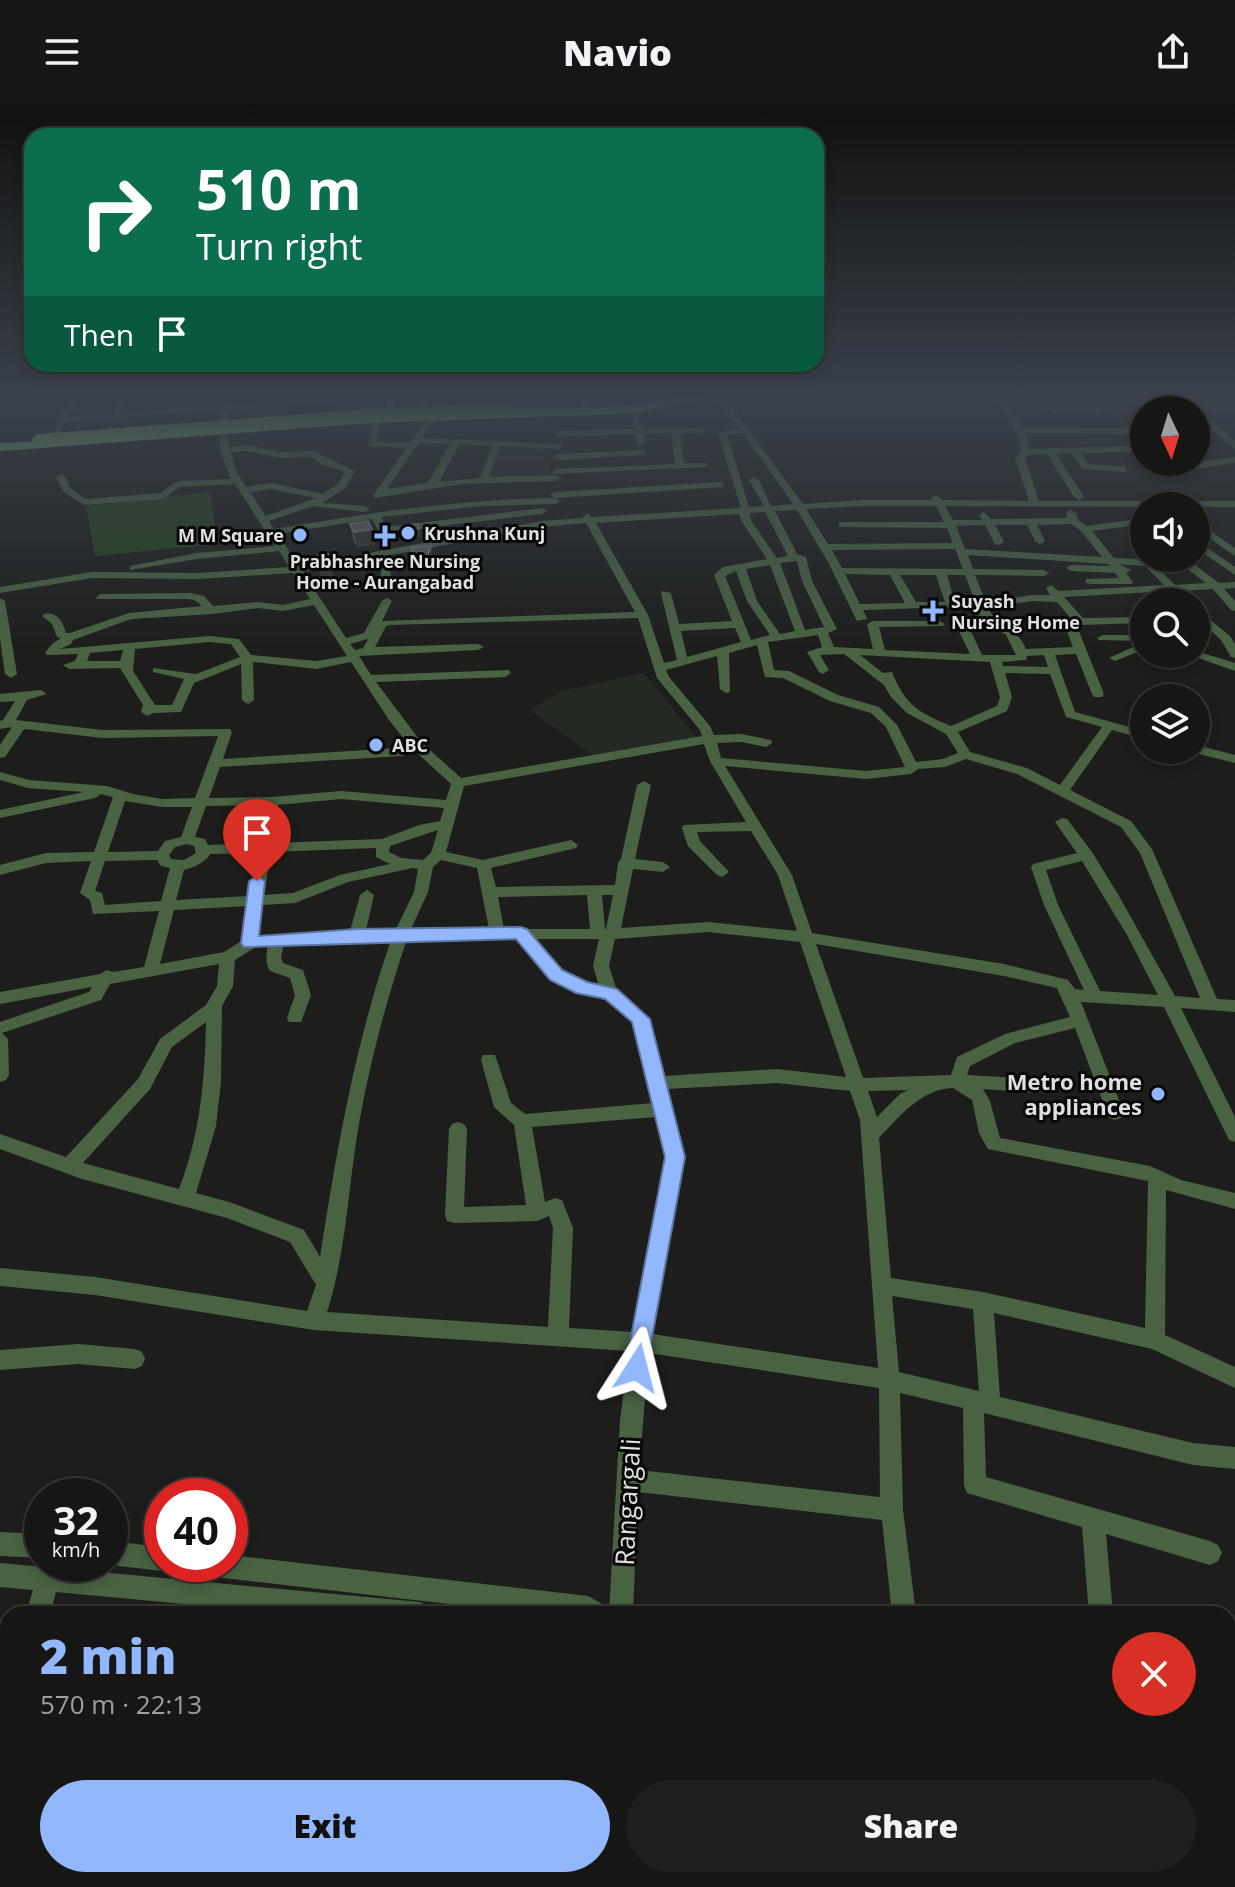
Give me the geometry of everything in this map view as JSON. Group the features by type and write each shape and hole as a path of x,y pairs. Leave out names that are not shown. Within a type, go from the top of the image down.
{"street":[{"path":"62,479 66,489 84,502 163,496 178,484 271,486 321,499"},
{"path":"239,479 393,717 416,745 458,783"},
{"path":"264,520 321,499 342,486 345,479"},
{"path":"371,513 389,479"},
{"path":"432,485 435,479"},
{"path":"380,493 482,479"},
{"path":"556,479 556,510"},
{"path":"643,479 646,512"},
{"path":"736,479 747,522 773,560 801,633"},
{"path":"780,479 827,551 859,613 951,605 940,570"},
{"path":"1027,479 1034,500"},
{"path":"1063,479 1072,499 1073,521"},
{"path":"659,668 762,640 831,629 754,480"},
{"path":"92,575 199,576 278,570 643,490 720,485"},
{"path":"321,499 319,506 371,513 383,530 556,510"},
{"path":"1072,499 1130,503"},
{"path":"937,500 978,503 1034,500"},
{"path":"937,500 970,570 984,611 1009,629 1023,653"},
{"path":"272,532 371,513 465,502 556,510 585,518 798,504 937,500 1235,502"},
{"path":"1210,503 1235,502"},
{"path":"978,503 999,542"},
{"path":"585,518 744,508"},
{"path":"294,566 379,554 556,510"},
{"path":"585,518 638,615 663,678 706,729 716,761 785,875 869,1120 889,1380 892,1510 903,1606"},
{"path":"843,525 1073,521 1085,529 1132,586"},
{"path":"1031,522 1040,541"},
{"path":"1085,529 1130,523"},
{"path":"1210,534 1235,553"},
{"path":"11,674 2,625 1,591 197,556 283,548"},
{"path":"747,644 719,575 740,566 827,551 961,549 1109,558 1130,562"},
{"path":"1210,553 1235,572"},
{"path":"379,554 386,572 385,583"},
{"path":"1035,554 1057,596 1077,622"},
{"path":"740,566 752,601 777,637"},
{"path":"1071,568 1130,569"},
{"path":"837,571 1044,573"},
{"path":"893,571 912,606"},
{"path":"1157,572 1172,588"},
{"path":"1198,572 1215,585 1235,608"},
{"path":"1090,581 1172,588 1235,585"},
{"path":"977,657 960,621 1032,598 1132,586"},
{"path":"666,593 683,662"},
{"path":"101,597 190,596 200,598 212,611"},
{"path":"48,616 56,620 61,635 67,637 129,616 258,605 283,608 317,601"},
{"path":"344,642 368,635 387,601"},
{"path":"367,651 385,623 638,615"},
{"path":"638,615 658,678 709,739"},
{"path":"476,674 481,620"},
{"path":"1077,622 1130,620"},
{"path":"1077,622 1072,629 1078,650 1098,694"},
{"path":"677,628 738,624"},
{"path":"880,652 873,624 939,639 997,664 1055,671"},
{"path":"1210,624 1230,639 1235,655"},
{"path":"822,631 829,650"},
{"path":"890,632 939,639"},
{"path":"67,637 67,642 53,649 53,654 131,644 235,641 247,658 248,700"},
{"path":"1103,638 1130,638"},
{"path":"823,670 813,652 880,652 939,639"},
{"path":"762,640 769,674 785,674 834,698 875,710 891,725 912,766"},
{"path":"131,644 124,664 127,676 144,692 144,714"},
{"path":"126,734 144,714 177,709 189,681 247,658 316,665 367,651 478,647"},
{"path":"85,650 75,664 124,664"},
{"path":"1023,653 1078,650"},
{"path":"847,651 888,679 897,696 925,720 951,731 965,755"},
{"path":"1048,651 1070,714 1130,731"},
{"path":"1115,658 1130,651"},
{"path":"723,652 726,689"},
{"path":"997,664 1022,658 1023,653"},
{"path":"1210,659 1235,667"},
{"path":"951,731 1003,708 1006,697 997,664"},
{"path":"157,670 198,678"},
{"path":"369,679 505,673"},
{"path":"0,698 41,694"},
{"path":"3,747 9,724 23,697"},
{"path":"9,724 126,734 226,732 187,840"},
{"path":"1067,794 1109,726"},
{"path":"458,783 709,739 741,738 766,743"},
{"path":"217,763 402,752 416,745"},
{"path":"1210,753 1235,759"},
{"path":"912,766 945,763 965,755 1022,771 1126,824 1147,852 1211,1004"},
{"path":"716,761 866,775 911,770 912,766"},
{"path":"0,776 28,784 114,792 162,803 271,801 341,795 452,805"},
{"path":"314,1321 326,1284 351,1118 380,995 401,934 421,892 426,861 446,825 458,783"},
{"path":"610,994 601,966 606,934 622,890 625,863 644,785"},
{"path":"0,814 114,792"},
{"path":"114,792 100,856 87,893 97,897 98,910 295,898 345,878 426,861"},
{"path":"250,943 254,899 271,801"},
{"path":"722,872 693,843 689,828 753,818"},
{"path":"1062,822 1110,890 1169,1000 1235,1135"},
{"path":"204,850 384,843 424,828 446,825"},
{"path":"162,855 170,844 187,840 200,842 204,850"},
{"path":"384,843 381,854 398,862 483,865 571,845"},
{"path":"162,855 166,863 178,866 199,859 204,850"},
{"path":"0,870 46,858 162,855"},
{"path":"1087,855 1038,867 1051,905 1095,997"},
{"path":"625,863 663,867"},
{"path":"483,865 497,934"},
{"path":"151,968 178,866"},
{"path":"490,892 622,890"},
{"path":"594,891 606,934"},
{"path":"357,935 367,895"},
{"path":"0,998 151,968 228,957 250,943 277,939 401,934 606,934 708,927 805,937 1004,970 1062,984 1070,995 1115,1113"},
{"path":"520,933 556,975 583,988 610,994"},
{"path":"277,939 273,958 276,967 297,974 303,995 295,1018"},
{"path":"69,1166 144,1084 166,1043 214,1007 225,986 228,957"},
{"path":"0,1028 95,996 107,976"},
{"name":"Rangargali","path":"610,994 641,1019 675,1157 640,1342 621,1606"},
{"path":"1070,995 1235,1006"},
{"path":"185,1197 204,1154 212,1101 214,1007"},
{"path":"957,1081 963,1062 1011,1038 1080,1021"},
{"path":"0,1039 0,1075"},
{"path":"489,1060 503,1107 522,1121 663,1109"},
{"path":"657,1083 777,1076 856,1085 957,1081 1037,1086"},
{"path":"957,1081 975,1091 981,1099 987,1136 994,1144 1157,1177 1178,1187 1235,1201"},
{"path":"870,1136 906,1099 936,1082"},
{"path":"522,1121 537,1213"},
{"path":"458,1129 454,1215 537,1213 555,1206 563,1228 558,1337"},
{"path":"0,1141 69,1166 185,1197 297,1236 326,1284"},
{"path":"1155,1340 1157,1177"},
{"path":"0,1277 95,1286 314,1321 640,1342 889,1380 1193,1454 1235,1458"},
{"path":"881,1285 983,1301 1155,1340 1235,1378"},
{"path":"983,1301 975,1485 1210,1553"},
{"path":"0,1360 78,1354 135,1359"},
{"path":"628,1480 892,1510"},
{"path":"1093,1521 1100,1606"},
{"path":"0,1544 24,1545"},
{"path":"248,1569 571,1606"},
{"path":"0,1575 24,1576"},
{"path":"40,1606 48,1582"},
{"path":"99,1582 340,1606"}],"shaded area":[{"path":"644,673 697,738 595,757 530,710 561,691"}],"green space":[{"path":"210,492 218,544 95,556 86,506"}],"building":[{"path":"368,521 372,529 354,532 350,524"},
{"path":"417,524 420,528 409,531 405,525"},
{"path":"431,546 427,557 411,555 412,547"},
{"path":"328,554 331,562 318,564 315,556"}],"place":[{"name":"Krushna Kunj","path":"408,533"},
{"name":"M M Square","path":"300,535"},
{"name":"Prabhashree Nursing Home - Aurangabad","path":"385,536"},
{"name":"Suyash Nursing Home","path":"933,611"},
{"name":"ABC","path":"376,745"},
{"name":"Metro home appliances","path":"1158,1094"}],"route":[{"path":"257,881 250,943 357,935 520,933 556,975 583,988 610,994 641,1019 675,1157 637,1368"}]}
